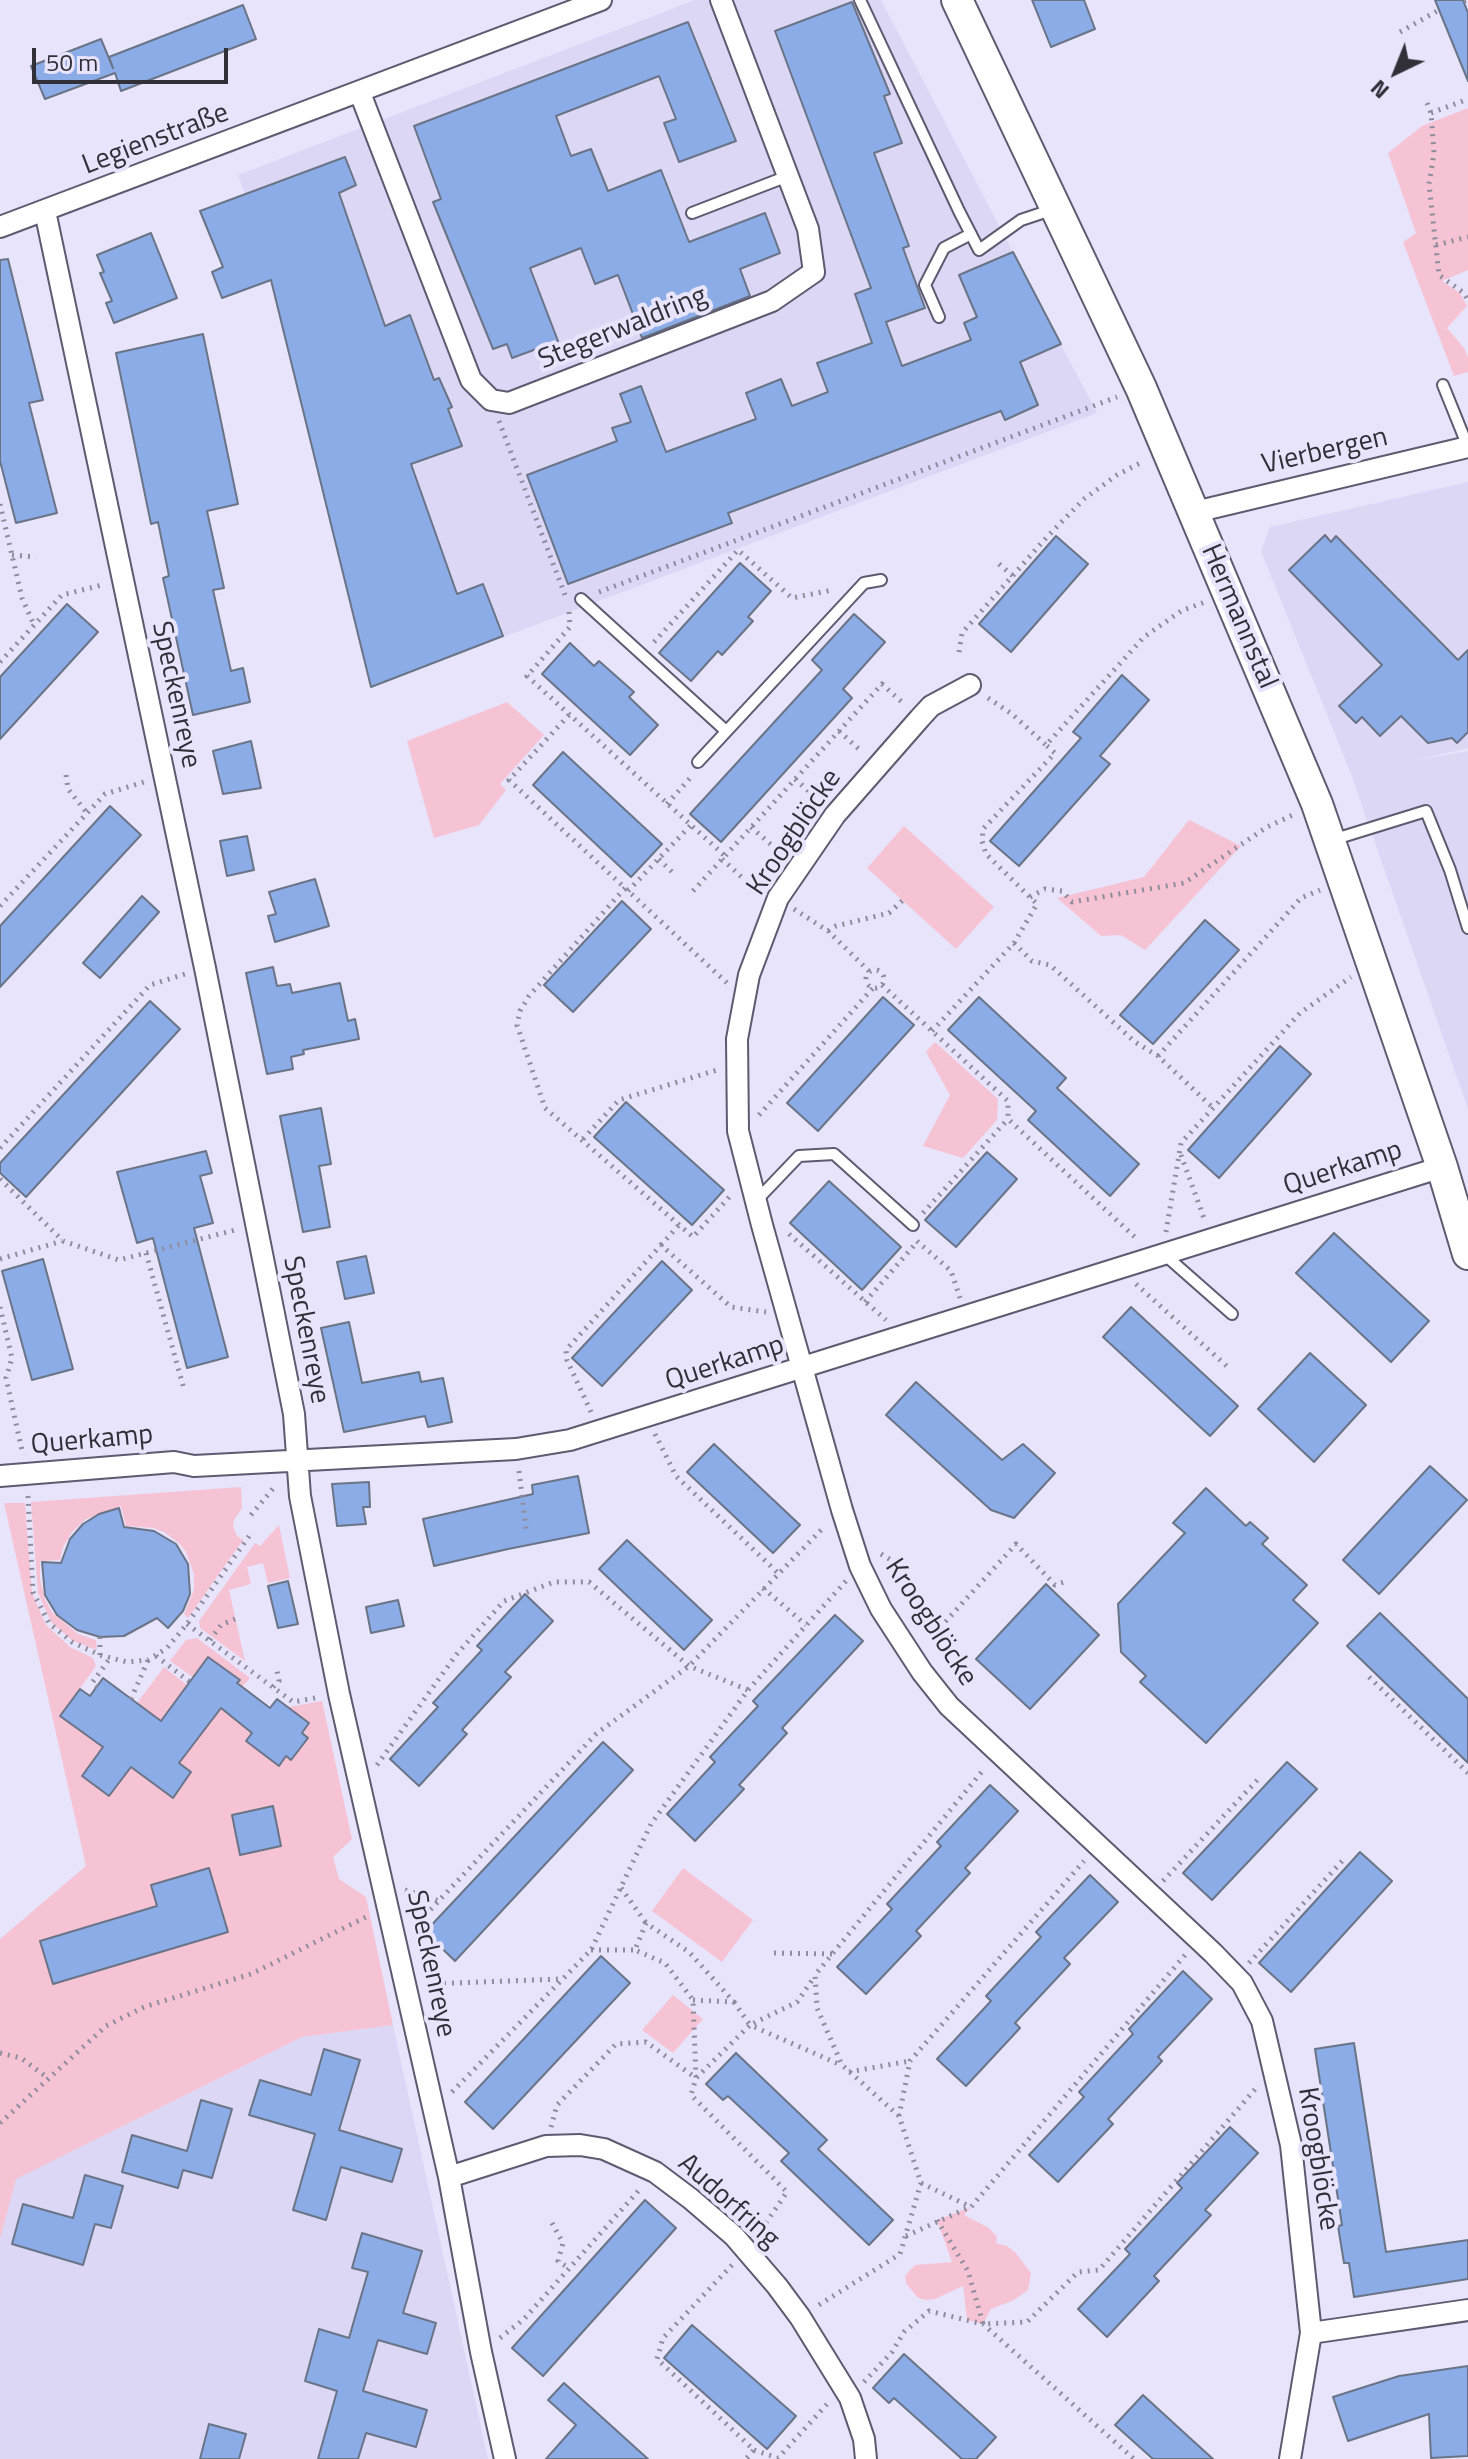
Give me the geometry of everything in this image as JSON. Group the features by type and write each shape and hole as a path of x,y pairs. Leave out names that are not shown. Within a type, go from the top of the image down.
{"street":[{"name":"Legienstraße","path":"0,227 601,0"},
{"name":"Stegerwaldring","path":"491,400 509,403 772,301 814,272 808,229 721,0"},
{"name":"Hermannstal","path":"957,0 1141,388 1317,804 1442,1167 1468,1254"},
{"path":"360,93 471,380 491,400"},
{"name":"Speckenreye","path":"45,211 205,968 294,1414 300,1496 339,1694 449,2177 481,2352 505,2459"},
{"name":"Vierbergen","path":"1195,512 1468,447"},
{"name":"Kroogblöcke","path":"970,685 931,706 920,718 835,815 776,902 749,975 737,1039 740,1138 842,1510 860,1566 881,1609 922,1672 949,1706 1242,1983 1262,2021 1291,2145 1311,2333 1290,2459"},
{"name":"Querkamp","path":"0,1476 174,1462 194,1466 516,1449 600,1433 1442,1167"},
{"name":"Audorfring","path":"449,2177 546,2146 580,2145 604,2149 655,2172 691,2199 746,2250 800,2317 850,2398 864,2439 866,2459"},
{"path":"1311,2333 1468,2310"}],"lane":[{"path":"860,0 979,250 1021,220 1056,208"},
{"path":"692,213 788,176"},
{"path":"939,317 925,285 944,248 971,234"},
{"path":"1443,385 1468,447"},
{"path":"698,762 864,583 881,580"},
{"path":"581,599 726,731"},
{"path":"1330,841 1426,811 1450,870 1468,928"},
{"path":"756,1201 799,1156 834,1154 913,1225"},
{"path":"1161,1256 1232,1314"}],"path":[{"path":"1400,32 1439,10"},
{"path":"1431,113 1468,99"},
{"path":"1427,103 1431,113 1434,153 1429,184 1439,275 1464,293 1468,300"},
{"path":"1436,245 1468,237"},
{"path":"581,599 1141,388"},
{"path":"491,400 568,604 570,627 527,676 723,857 776,902 828,931 870,972"},
{"path":"959,652 962,633 1084,499 1117,475 1168,449"},
{"path":"0,504 22,598 34,625"},
{"path":"642,655 738,550 792,598 864,583"},
{"path":"12,555 36,557"},
{"path":"999,564 1013,576"},
{"path":"0,662 62,595 122,580"},
{"path":"1046,745 1144,637 1181,611 1228,593"},
{"path":"693,891 882,684 920,718"},
{"path":"932,1031 1014,943 1037,904 986,854 982,841 983,829 1055,753 1012,714 970,685"},
{"path":"569,715 509,780 745,999"},
{"path":"839,731 877,767"},
{"path":"667,804 697,770 698,762"},
{"path":"66,775 68,789 87,813"},
{"path":"0,906 105,794 163,776"},
{"path":"795,779 835,815"},
{"path":"1030,897 1045,889 1062,891 1072,902 1184,883 1267,827 1317,804"},
{"path":"691,825 529,996 520,1011 517,1025 545,1108 693,1237 749,1175"},
{"path":"751,827 798,868"},
{"path":"659,859 673,873"},
{"path":"1158,1056 1301,898 1344,881"},
{"path":"828,931 836,926 889,913 903,900"},
{"path":"1014,943 1032,961 1050,965 1135,1042 1158,1056 1212,1107"},
{"path":"1161,1256 1181,1143 1300,1013 1372,962"},
{"path":"0,1148 150,985 205,968"},
{"path":"873,988 866,980 875,970 883,974 882,985"},
{"path":"882,985 1008,1101 1008,1119 907,1231 951,1271 967,1317"},
{"path":"740,1138 873,988 882,985"},
{"path":"583,1139 619,1100 737,1064"},
{"path":"1008,1119 1161,1256"},
{"path":"1181,1154 1212,1240"},
{"path":"0,1179 63,1241 119,1260 256,1224"},
{"path":"600,1433 567,1360 566,1350 679,1225"},
{"path":"762,1225 781,1228 904,1337"},
{"path":"0,1259 63,1241"},
{"path":"865,1302 918,1241"},
{"path":"661,1245 731,1307 787,1315"},
{"path":"146,1253 184,1389"},
{"path":"1119,1269 1230,1369"},
{"path":"0,1307 12,1358 6,1378 27,1474 33,1592 49,1623 72,1642 100,1655 127,1662 148,1660 167,1648 187,1624 252,1532"},
{"path":"647,1418 676,1476 778,1573"},
{"path":"516,1449 526,1529"},
{"path":"397,1945 596,1734 689,1666 842,1510"},
{"path":"434,2111 591,1950 651,1824 748,1690 860,1566 878,1553 901,1566 936,1632 1016,1544 1055,1585 1067,1581"},
{"path":"360,1789 456,1655 504,1601 554,1582 589,1582 689,1666 748,1690"},
{"path":"763,1588 806,1625"},
{"path":"210,1640 221,1625 235,1619"},
{"path":"187,1624 293,1702 339,1694"},
{"path":"100,1637 100,1655"},
{"path":"156,1656 190,1682"},
{"path":"97,1687 92,1683 110,1658"},
{"path":"131,1699 148,1660"},
{"path":"273,1687 279,1681 277,1671"},
{"path":"1369,1677 1468,1773"},
{"path":"696,2078 750,2025 797,2002 815,1975 997,1753"},
{"path":"1150,1894 1261,1776"},
{"path":"800,2317 900,2254 921,2183 899,2116 910,2061 1098,1845"},
{"path":"1236,1977 1343,1860"},
{"path":"384,1884 439,1901"},
{"path":"621,1888 646,1923 689,1952 734,2002 750,2025 842,2065"},
{"path":"0,2123 106,2026 144,2007 251,1974 389,1906"},
{"path":"635,1950 646,1923"},
{"path":"906,2236 971,2207 1198,1939"},
{"path":"591,1950 635,1950 665,1963 693,2000 696,2078 691,2095 787,2192 746,2250 663,2338 657,2359 754,2450 778,2458 832,2398 850,2398 892,2352 904,2332 929,2311 983,2324 1027,2322 1078,2272 1099,2270 1273,2068"},
{"path":"774,1953 833,1954"},
{"path":"815,1975 817,2008 842,2065 899,2116"},
{"path":"405,1985 562,1979"},
{"path":"693,2000 734,2002"},
{"path":"546,2146 557,2105 616,2044 646,2042 696,2078"},
{"path":"0,2053 21,2058 48,2078"},
{"path":"849,2072 910,2061"},
{"path":"481,2352 524,2319 567,2267 655,2172"},
{"path":"921,2183 971,2207"},
{"path":"937,2220 968,2271 983,2324 1134,2459"},
{"path":"552,2223 563,2243 558,2261 567,2267"},
{"path":"746,2459 754,2450"}],"shaded area":[{"path":"695,0 881,0 1097,413 371,687 271,280 276,277 238,175"},
{"path":"1468,108 1468,270 1442,281 1460,293 1467,306 1447,328 1464,348 1468,358 1468,372 1454,376 1403,242 1416,233 1388,153 1422,126"},
{"path":"1468,482 1468,748 1417,760 1468,751 1468,1109 1351,774 1261,551 1270,527"},
{"path":"507,702 544,735 500,784 506,790 479,825 434,838 407,741"},
{"path":"1189,820 1241,846 1145,950 1121,935 1101,936 1057,898 1144,877"},
{"path":"904,826 994,907 956,949 867,868"},
{"path":"935,1042 998,1099 997,1120 963,1158 923,1146 950,1095 926,1052"},
{"path":"241,1487 242,1508 233,1526 237,1536 243,1540 188,1618 184,1614 194,1590 194,1574 186,1552 164,1532 126,1526 121,1506 86,1519 72,1532 60,1560 40,1561 40,1579 52,1612 78,1634 96,1640 97,1650 73,1641 51,1622 38,1593 31,1502"},
{"path":"4,1503 25,1503 32,1593 46,1625 70,1647 93,1658 96,1666 60,1716 103,1747 82,1776 109,1796 131,1767 173,1797 191,1772 179,1763 220,1708 253,1732 279,1765 286,1756 291,1760 309,1723 288,1707 322,1701 352,1839 333,1857 339,1879 366,1897 393,2025 302,2037 16,2179 0,2239 0,1939 86,1866"},
{"path":"279,1525 290,1578 268,1583 263,1563 247,1567 251,1584 229,1590 245,1661 200,1628 199,1621 255,1543 260,1546"},
{"path":"197,1638 250,1678 242,1687 237,1684 239,1679 208,1657 193,1677 170,1661 186,1640"},
{"path":"164,1667 187,1685 161,1721 137,1703"},
{"path":"683,1868 753,1920 722,1962 652,1911"},
{"path":"673,1995 703,2019 673,2053 642,2030"},
{"path":"393,2025 488,2459 0,2459 0,2239 15,2179 302,2037"},
{"path":"971,2207 964,2215 989,2228 997,2237 996,2243 1015,2252 1031,2273 1028,2290 1014,2300 991,2309 983,2324 967,2320 963,2286 935,2299 925,2300 917,2297 906,2283 905,2276 915,2265 952,2262 937,2220"}],"building":[{"path":"1032,0 1084,0 1095,29 1051,47"},
{"path":"1435,0 1463,0 1468,13 1468,81"},
{"path":"852,2 890,94 884,96 902,143 874,153 909,246 903,248 925,308 886,322 902,366 971,340 964,323 977,317 959,275 1013,252 1061,344 1020,362 1038,405 1005,420 1001,411 728,513 732,523 568,584 527,475 617,441 612,428 631,422 620,394 641,386 666,452 756,419 746,393 781,379 792,406 828,392 817,363 872,343 855,294 871,288 775,31"},
{"path":"243,5 256,39 121,91 115,73 45,99 31,66 101,39 113,68 109,57"},
{"path":"688,22 736,141 679,162 664,123 676,119 659,76 556,116 571,156 591,149 608,191 661,170 689,242 765,213 780,253 740,269 750,296 642,338 618,275 595,284 581,248 530,268 558,341 512,358 507,344 493,349 433,202 441,199 414,126"},
{"path":"345,157 356,185 339,193 385,326 410,315 434,380 439,378 452,407 448,409 462,446 411,464 457,594 483,584 503,636 371,687 271,280 222,298 212,272 223,267 200,211"},
{"path":"151,233 177,298 114,323 106,303 112,301 100,273 104,272 97,255"},
{"path":"8,259 43,400 29,403 57,513 16,523 0,461 0,260"},
{"path":"203,334 238,504 207,511 224,588 213,590 231,671 243,668 250,702 193,715 163,578 169,576 158,522 151,524 116,353"},
{"path":"1325,535 1331,542 1336,536 1458,660 1468,650 1468,732 1457,743 1452,738 1428,743 1401,716 1380,736 1362,717 1356,723 1339,706 1382,665 1289,570"},
{"path":"1056,536 1088,564 1011,652 979,624"},
{"path":"740,563 771,591 748,617 753,621 722,655 718,651 691,681 659,653"},
{"path":"67,604 98,632 0,739 0,677"},
{"path":"854,614 885,642 843,689 852,698 721,842 690,814 822,670 812,660"},
{"path":"570,643 594,666 599,661 634,692 629,697 658,725 630,755 542,674"},
{"path":"1122,675 1149,700 1100,756 1110,764 1019,866 990,841 1081,738 1073,732"},
{"path":"251,741 261,788 223,794 213,751"},
{"path":"563,752 662,844 631,877 533,785"},
{"path":"110,806 141,835 0,987 0,926"},
{"path":"247,836 254,870 227,876 220,841"},
{"path":"315,879 329,926 275,942 268,916 276,914 269,892"},
{"path":"142,896 159,912 100,978 83,963"},
{"path":"622,901 651,929 573,1012 544,985"},
{"path":"1205,920 1239,950 1153,1044 1120,1015"},
{"path":"273,967 277,986 290,984 292,993 340,983 348,1021 355,1019 359,1039 303,1050 304,1054 291,1057 293,1069 267,1074 246,973"},
{"path":"883,997 914,1025 818,1131 787,1103"},
{"path":"979,997 1066,1078 1057,1088 1139,1164 1110,1196 1028,1120 1036,1111 948,1030"},
{"path":"150,1001 180,1029 26,1197 0,1173 0,1163"},
{"path":"1280,1046 1311,1074 1219,1178 1188,1150"},
{"path":"626,1102 724,1190 692,1225 594,1137"},
{"path":"321,1108 331,1164 319,1166 330,1227 303,1232 280,1116"},
{"path":"206,1151 212,1173 200,1176 213,1223 194,1228 228,1357 187,1368 153,1238 137,1243 117,1172"},
{"path":"987,1152 1017,1179 956,1247 925,1220"},
{"path":"829,1181 901,1247 862,1290 790,1223"},
{"path":"1334,1233 1429,1321 1391,1362 1296,1273"},
{"path":"366,1256 374,1293 345,1299 337,1262"},
{"path":"43,1259 73,1369 32,1380 2,1271"},
{"path":"662,1261 692,1290 602,1386 572,1358"},
{"path":"1131,1307 1238,1406 1210,1436 1103,1337"},
{"path":"349,1322 362,1383 419,1372 421,1382 443,1378 452,1422 428,1427 425,1416 344,1432 321,1328"},
{"path":"1310,1353 1366,1405 1314,1462 1258,1409"},
{"path":"916,1382 1002,1460 1023,1444 1055,1473 1014,1518 991,1510 886,1415"},
{"path":"714,1444 800,1525 773,1553 687,1472"},
{"path":"1430,1466 1467,1500 1379,1594 1343,1560"},
{"path":"578,1476 589,1533 434,1566 423,1519 533,1494 532,1485"},
{"path":"369,1482 370,1507 363,1507 366,1524 337,1526 332,1484"},
{"path":"1206,1488 1246,1526 1250,1522 1268,1538 1262,1544 1307,1585 1293,1600 1318,1623 1206,1743 1140,1682 1146,1676 1121,1652 1118,1604 1185,1533 1173,1523"},
{"path":"119,1508 124,1527 154,1531 176,1544 188,1564 190,1594 183,1611 168,1628 157,1618 124,1636 100,1637 77,1630 57,1615 45,1595 42,1562 61,1563 70,1539 83,1524 99,1514"},
{"path":"627,1540 712,1620 684,1650 599,1569"},
{"path":"288,1581 298,1624 278,1628 268,1586"},
{"path":"1046,1584 1099,1635 1030,1709 976,1659"},
{"path":"525,1594 553,1621 505,1672 511,1677 462,1730 467,1734 419,1786 390,1759 438,1707 433,1703 482,1650 477,1646"},
{"path":"398,1600 404,1626 371,1633 366,1607"},
{"path":"1380,1613 1468,1699 1468,1763 1347,1646"},
{"path":"835,1615 863,1641 782,1728 787,1733 739,1785 744,1789 695,1841 667,1814 715,1762 710,1757 758,1706 753,1701"},
{"path":"208,1657 240,1680 237,1683 270,1708 277,1699 309,1723 302,1733 308,1738 291,1760 286,1756 279,1766 246,1741 252,1733 221,1708 179,1763 191,1772 173,1798 131,1767 109,1796 82,1776 103,1747 60,1716 80,1689 90,1696 103,1678 161,1721"},
{"path":"603,1742 633,1770 455,1961 425,1932"},
{"path":"1287,1762 1317,1789 1212,1900 1183,1873"},
{"path":"990,1785 1018,1811 965,1868 970,1873 916,1931 921,1936 866,1994 837,1967 892,1909 887,1904 941,1846 937,1842"},
{"path":"273,1806 281,1846 240,1855 232,1815"},
{"path":"1360,1852 1392,1881 1291,1992 1259,1963"},
{"path":"209,1868 228,1932 53,1984 40,1941 157,1906 151,1885"},
{"path":"1090,1875 1118,1902 1064,1958 1070,1964 1015,2023 1020,2028 966,2086 937,2059 991,2001 986,1996 1041,1937 1036,1932"},
{"path":"601,1956 630,1983 493,2129 465,2102"},
{"path":"1183,1971 1212,1999 1158,2057 1162,2061 1108,2119 1113,2124 1058,2182 1029,2155 1084,2097 1079,2092 1133,2034 1129,2029"},
{"path":"1354,2043 1386,2252 1468,2240 1468,2279 1354,2297 1349,2263 1344,2263 1338,2226 1342,2225 1315,2049"},
{"path":"324,2049 360,2060 339,2130 402,2149 392,2182 341,2167 326,2220 293,2210 315,2134 249,2115 260,2080 311,2095"},
{"path":"736,2053 827,2140 818,2149 893,2220 869,2245 781,2161 789,2153 728,2096 723,2100 706,2084"},
{"path":"201,2100 232,2109 212,2178 183,2170 178,2188 122,2172 132,2135 187,2151"},
{"path":"1230,2127 1258,2153 1205,2210 1211,2215 1154,2276 1159,2281 1107,2337 1078,2309 1130,2254 1125,2249 1182,2188 1177,2183"},
{"path":"85,2175 123,2186 111,2228 95,2224 83,2265 12,2244 23,2204 73,2218"},
{"path":"645,2200 676,2228 543,2376 512,2348"},
{"path":"362,2233 422,2251 403,2313 436,2323 427,2354 378,2340 363,2391 427,2410 416,2447 366,2433 358,2459 318,2459 337,2391 305,2381 319,2329 349,2338 368,2272 352,2268"},
{"path":"692,2325 796,2416 767,2449 664,2358"},
{"path":"904,2354 996,2437 976,2459 962,2459 894,2398 889,2403 873,2388"},
{"path":"1468,2366 1468,2456 1431,2458 1429,2414 1348,2441 1333,2397 1399,2376"},
{"path":"564,2383 648,2459 546,2459 576,2425 548,2400"},
{"path":"1143,2395 1213,2459 1153,2459 1115,2425"},
{"path":"209,2424 246,2434 239,2459 200,2459"}]}
